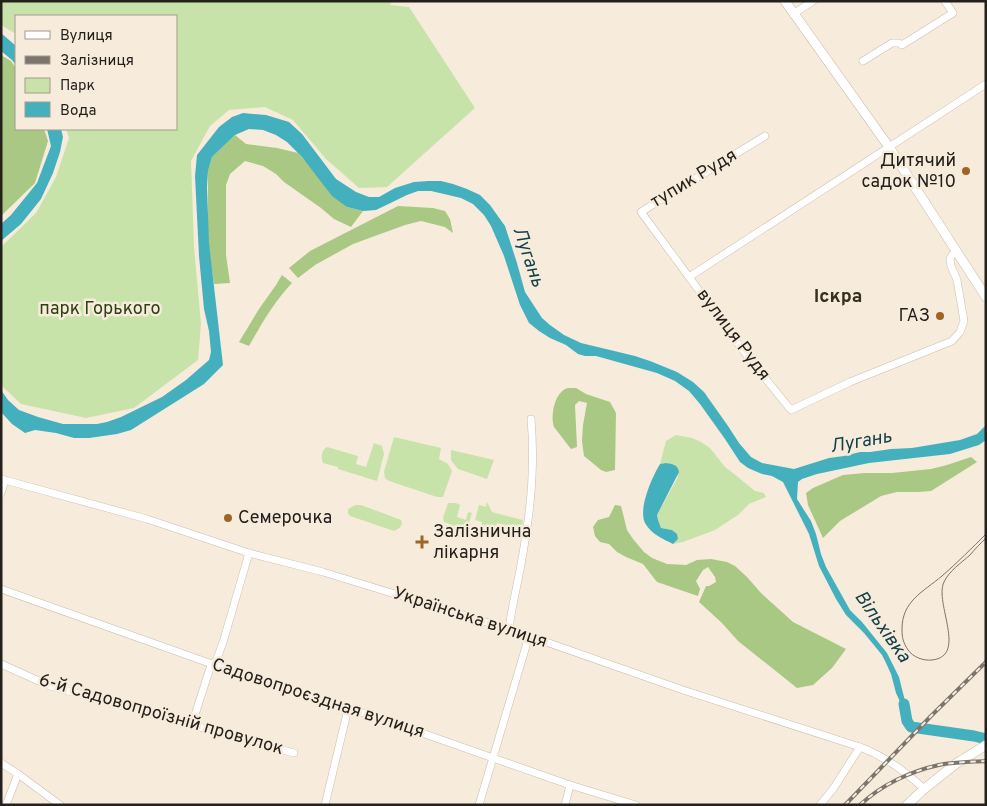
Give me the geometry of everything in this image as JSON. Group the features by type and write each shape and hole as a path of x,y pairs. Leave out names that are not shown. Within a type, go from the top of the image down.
{"street":[{"path":"785,1 889,147 986,297"},
{"path":"794,14 814,1"},
{"path":"863,61 892,43 902,45 954,13 945,1"},
{"name":"вулиця Рудя","path":"956,252 950,259 957,280 964,321 960,332 952,341 850,382 791,410 748,357 689,277 986,84"},
{"name":"тупик Рудя","path":"689,277 641,212 765,136"},
{"path":"509,629 531,505 531,419"},
{"path":"1,493 3,480"},
{"name":"Українська вулиця","path":"3,480 146,519 249,552 333,575 509,629 683,690 877,753 909,774 924,789"},
{"path":"192,724 212,664 217,659 224,639 249,552"},
{"name":"Садовопроєздная вулиця","path":"1,589 212,664 493,757 570,785 636,805"},
{"path":"479,805 528,636"},
{"name":"6-й Садовопроїзній провулок","path":"1,664 50,686 294,753"},
{"path":"325,805 348,708"},
{"path":"820,805 834,789 860,747"},
{"path":"906,805 957,763 983,747"},
{"path":"1,763 60,805"},
{"path":"6,805 18,774"},
{"path":"565,805 570,785"}],"green space":[{"name":"парк Горького","path":"1,1 392,1 390,5 409,7 475,108 387,187 359,188 326,159 293,120 265,107 229,110 210,126 191,161 194,247 201,324 198,360 134,408 86,418 21,404 1,383 1,247 36,213 56,177 69,138 66,130 178,130 178,15 15,15 15,33 1,25"},
{"path":"1,55 11,61 15,67 15,130 44,130 48,141 35,183 1,216"},
{"path":"235,135 246,144 298,153 347,207 363,211 351,227 334,219 276,174 263,166 245,161 230,174 226,185 226,255 230,283 214,284 208,243 208,171 212,157"},
{"path":"398,206 433,208 445,211 450,219 453,233 445,227 421,221 353,244 315,265 298,278 289,268 310,251"},
{"path":"282,275 292,283 274,305 249,346 239,342 259,309"},
{"path":"568,388 576,388 586,394 610,402 616,413 615,470 606,472 601,470 584,456 582,441 587,403 579,401 575,405 577,447 571,449 554,427 553,410 557,398"},
{"path":"676,435 692,438 710,448 725,467 755,491 764,493 766,497 749,504 738,515 715,530 673,544 678,539 672,530 661,528 657,515 678,477 666,463 660,464 666,441"},
{"path":"394,437 441,448 439,459 448,464 452,471 443,497 437,497 385,478 384,472"},
{"path":"374,443 382,446 384,454 377,481 323,463 322,454 327,447 358,456 356,464 366,467"},
{"path":"451,450 494,460 487,479 458,469 451,460"},
{"path":"971,457 977,462 931,491 897,492 881,496 840,521 823,538 808,505 806,493 843,475 931,469"},
{"path":"487,502 492,512 523,520 520,537 516,535 513,527 497,523 493,539 476,533 473,526 481,528 482,522 475,520 479,505 486,507"},
{"path":"448,503 460,505 457,517 466,520 468,512 472,513 467,529 444,522 443,518"},
{"path":"355,505 361,505 401,520 401,525 394,531 350,516 348,509"},
{"path":"615,505 621,506 627,530 633,539 652,558 667,564 686,565 697,560 711,559 727,562 735,566 793,622 846,649 832,668 813,685 797,688 738,641 699,602 706,586 716,582 708,567 703,570 696,581 700,589 698,596 657,582 643,564 617,552 609,544 600,542 595,536 593,527 598,520 609,517"}],"water":[{"path":"1,33 15,45 15,64 12,60 1,51"},
{"path":"243,113 266,115 289,122 302,134 336,179 356,192 369,197 379,197 395,188 414,182 428,181 441,181 453,184 480,195 490,205 505,226 525,292 542,318 564,335 581,343 650,361 677,372 693,382 704,392 739,443 751,457 762,463 794,469 829,458 860,452 912,448 960,440 977,434 986,425 986,440 979,445 950,454 869,463 817,474 798,482 797,499 811,521 826,567 850,610 887,653 899,677 909,717 904,717 903,708 896,693 891,674 882,655 846,615 836,599 819,566 809,534 783,482 748,468 740,462 689,391 675,381 657,373 596,356 578,354 529,323 520,305 504,256 491,226 484,215 473,204 461,198 431,191 418,191 376,210 363,211 347,207 332,196 302,157 287,142 263,130 249,129 235,135 212,157 208,171 209,243 223,365 204,384 131,430 117,434 74,438 35,430 25,433 12,424 1,412 1,390 19,410 38,417 63,424 97,424 121,417 162,397 209,360 211,352 209,331 204,309 199,256 195,176 197,155 219,127 232,117"},
{"path":"47,130 61,130 63,137 60,152 41,199 21,224 1,241 1,224 11,215 37,183 51,146"},
{"path":"660,464 675,465 679,472 657,515 661,528 672,530 677,534 678,539 673,544 650,530 643,517 645,502 653,477"}],"waterway":[{"name":"Вільхівка","path":"904,704 907,721 911,727 986,739"}],"tram line":[{"path":"986,534 910,604 903,619 902,629 904,642 908,650 915,657 932,660 942,656 948,649 948,627 942,591 944,582 952,571 986,538"}],"railway":[{"path":"845,805 986,662"},
{"path":"860,805 887,785 918,771 945,764 986,761"}],"place":[{"name":"Дитячий садок №10","path":"966,171"},
{"name":"ГАЗ","path":"940,316"},
{"name":"Семерочка","path":"228,518"},
{"name":"Залізнична лікарня","path":"422,542"}],"district":[{"name":"Іскра","path":"838,297"}],"water label":[{"name":"Лугань","path":"528,257"},
{"name":"Лугань","path":"861,442"}]}
